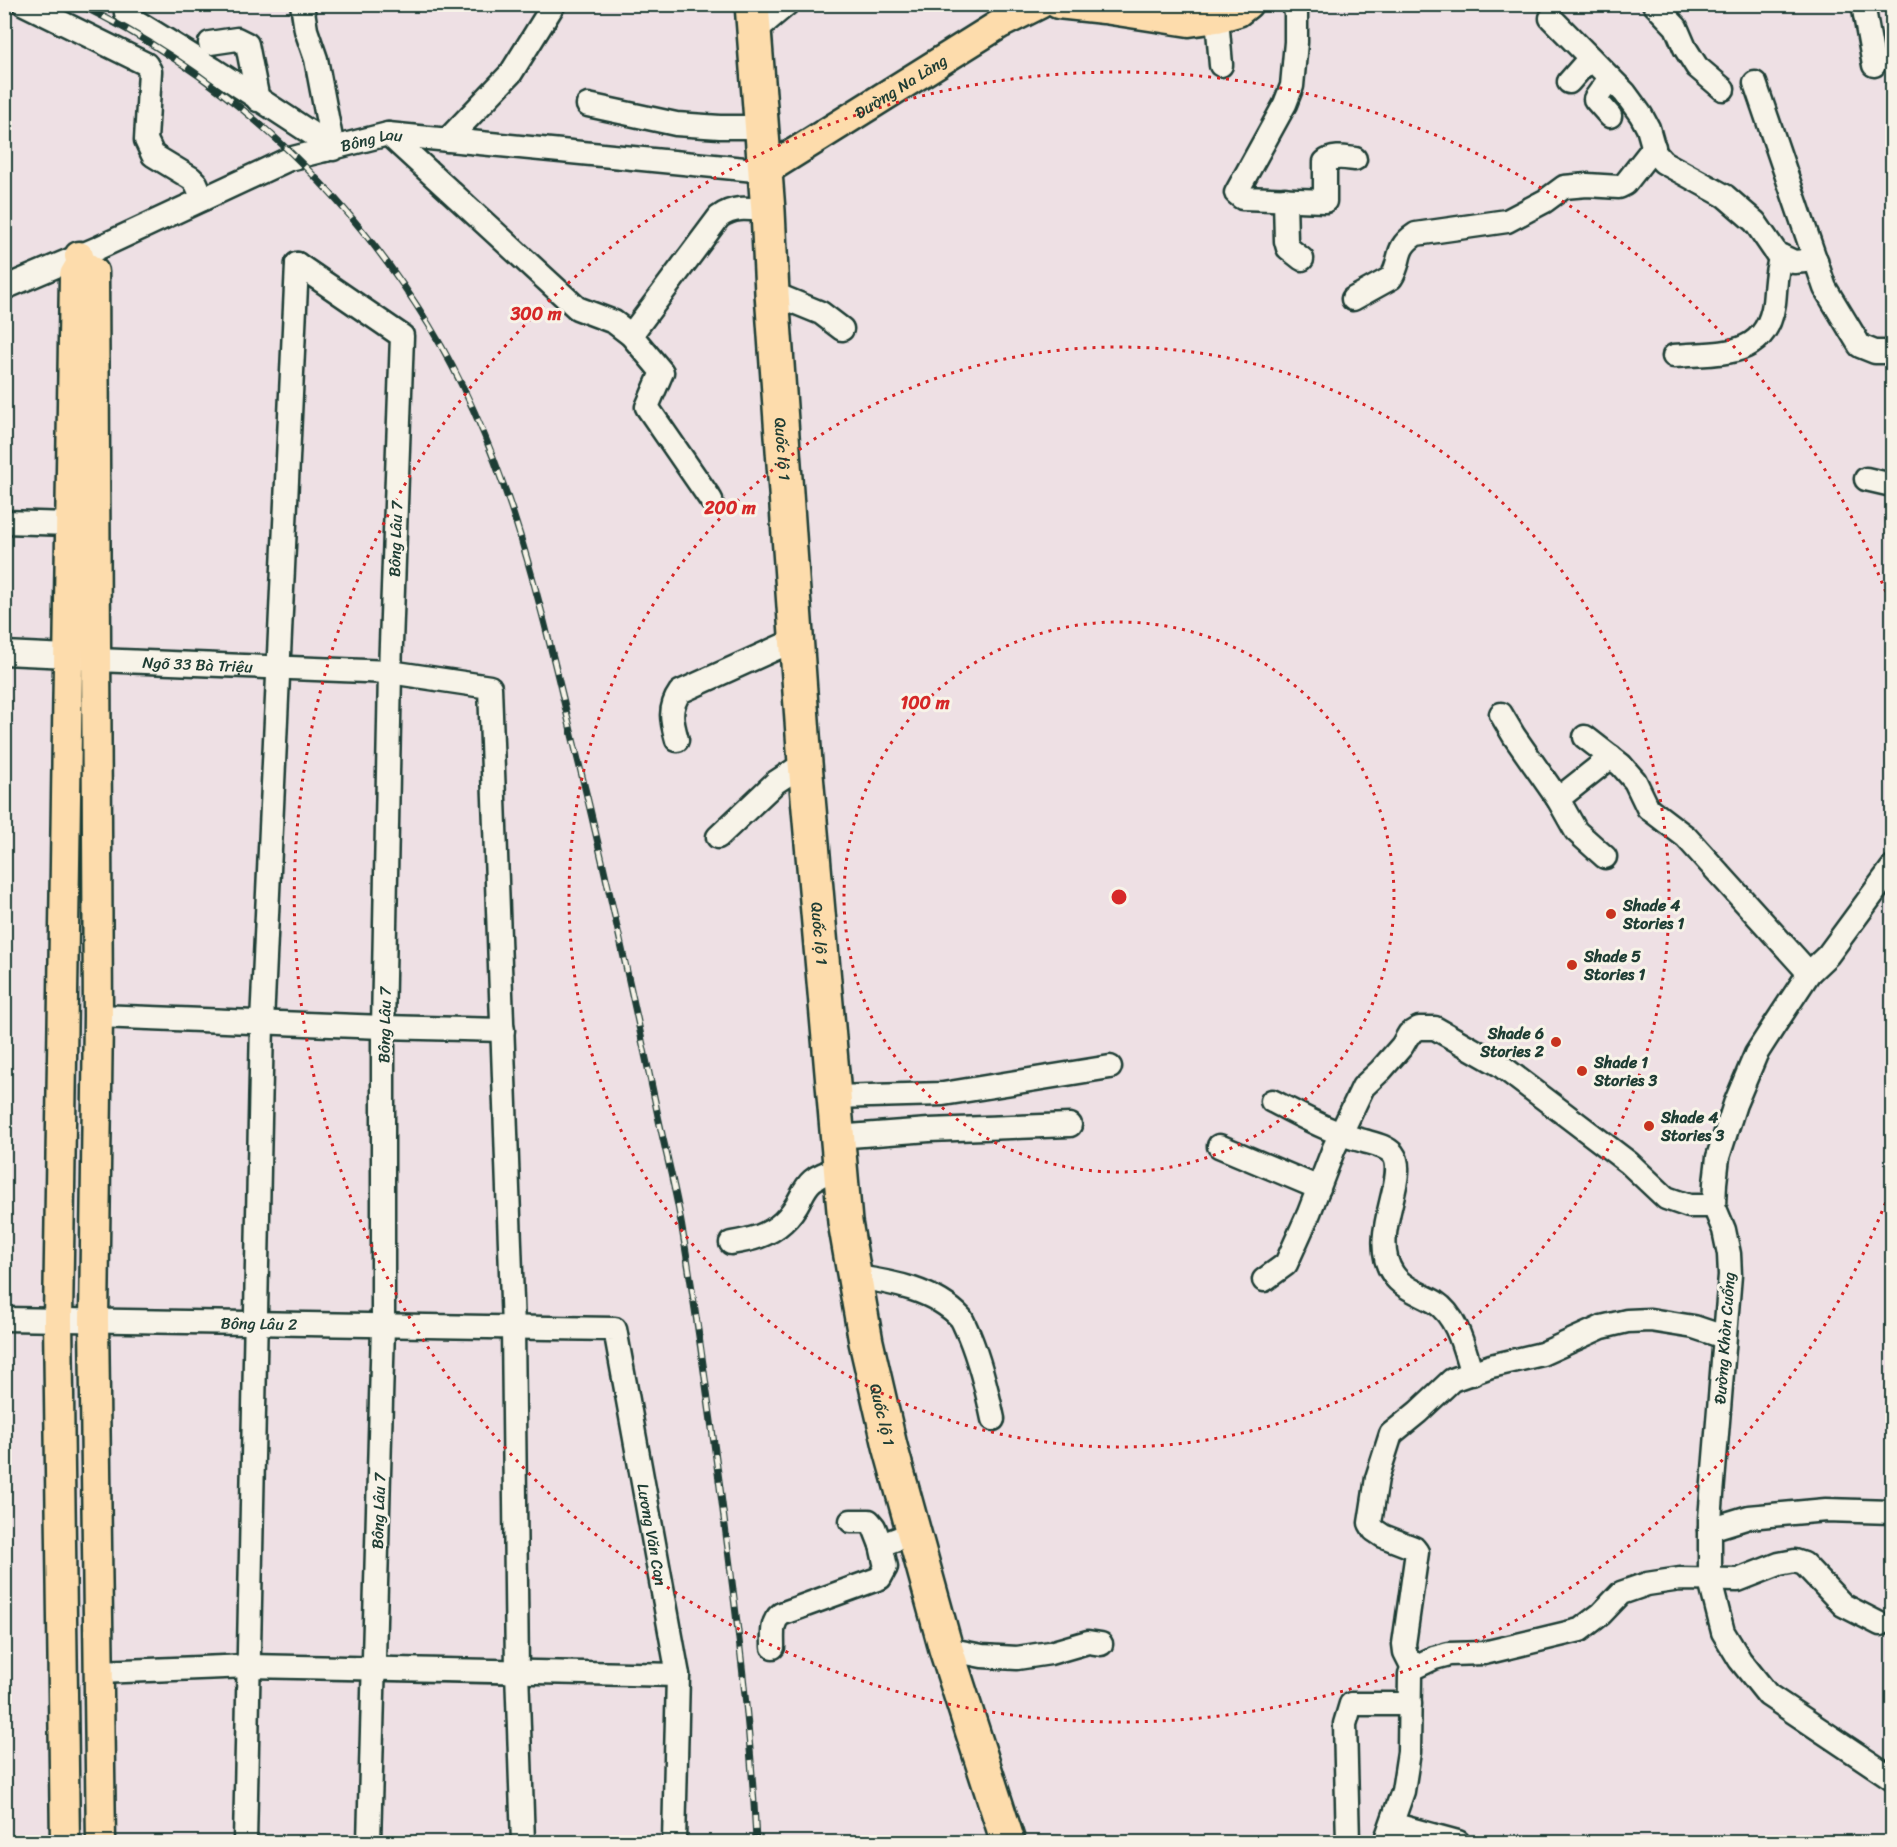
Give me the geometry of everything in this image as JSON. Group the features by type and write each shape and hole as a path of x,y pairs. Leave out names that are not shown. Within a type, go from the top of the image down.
{"highway":[{"name":"Quốc lộ 1","path":"754,18 805,763 845,1222 866,1342 913,1533 946,1649 1008,1842"}],"main road":[{"name":"Đường Na Làng","path":"765,171 1000,24 1040,4"},
{"path":"1058,4 1190,22 1238,12 1248,4"},
{"path":"65,1842 58,1320 74,275 80,260 94,272 98,1016 94,1320 101,1842"}],"street":[{"path":"24,4 146,64 150,72 146,140 149,149 153,155 196,183 203,199"},
{"path":"124,4 129,17 317,137 330,150"},
{"path":"302,4 306,30 316,59 330,150"},
{"path":"447,140 511,73 554,4"},
{"path":"754,18 787,4"},
{"path":"1293,4 1296,13 1296,42 1292,86 1285,104 1236,193 1242,198 1325,201 1325,162 1328,159 1337,158 1355,159"},
{"path":"1654,4 1676,27 1697,67 1723,89"},
{"path":"1863,4 1874,65"},
{"path":"1217,18 1221,65"},
{"path":"1551,18 1610,78 1641,115 1648,128 1655,153 1663,162 1713,188 1740,208 1755,222 1766,240 1781,256 1794,262 1816,260"},
{"path":"210,43 237,39 247,44 258,100"},
{"path":"1569,82 1590,58"},
{"path":"1610,78 1595,99 1610,116"},
{"path":"1755,83 1825,288 1860,346 1875,352 1893,352"},
{"path":"588,105 676,124 762,127"},
{"path":"388,134 577,308 614,322 631,335 662,372 647,407 711,500"},
{"name":"Bông Lau","path":"4,288 80,260 289,159 388,134 765,171"},
{"path":"1353,299 1390,278 1394,273 1398,254 1406,240 1416,234 1507,221 1545,201 1564,187 1587,185 1619,187 1625,184 1654,147"},
{"path":"1286,199 1286,241 1288,248 1302,259"},
{"path":"631,335 719,216 728,210 737,208 768,211"},
{"path":"1674,356 1746,348 1756,341 1763,332 1771,313 1777,268 1781,256"},
{"name":"Bông Lâu 7","path":"277,667 297,264 402,336 390,672 383,1027 383,1326 369,1842"},
{"path":"772,293 820,313 842,329"},
{"path":"1866,479 1893,485"},
{"path":"4,522 70,524"},
{"path":"677,740 671,718 673,702 680,692 797,639"},
{"name":"Ngõ 33 Bà Triệu","path":"4,653 68,656 97,660 390,672 490,687 503,1030"},
{"path":"245,1842 262,1023 277,667"},
{"path":"1501,714 1558,798 1576,831 1605,857"},
{"path":"1585,738 1635,781 1648,808 1686,837 1809,973"},
{"path":"1558,798 1611,758"},
{"path":"718,837 776,782 805,763"},
{"name":"Đường Khòn Cuổng","path":"1893,868 1828,955 1809,973 1767,1036 1747,1073 1718,1157 1714,1206 1724,1230 1730,1275 1710,1529 1710,1581 1714,1605 1723,1632 1740,1660 1767,1695 1893,1778"},
{"path":"98,1016 503,1030 513,1328 523,1842"},
{"path":"1264,1280 1286,1264 1340,1135 1363,1087 1402,1046 1409,1034 1419,1028 1435,1028 1500,1065 1629,1163 1666,1198 1689,1206 1714,1206"},
{"path":"833,1097 943,1094 1110,1067"},
{"path":"1272,1101 1340,1135 1383,1146 1393,1155 1399,1170 1386,1218 1384,1237 1392,1273 1401,1283 1436,1303 1445,1311 1454,1324 1472,1374"},
{"path":"837,1137 929,1130 1070,1125"},
{"path":"1220,1146 1319,1188"},
{"path":"731,1243 755,1239 770,1231 783,1222 812,1179 840,1169"},
{"path":"856,1277 890,1282 916,1291 944,1304 962,1320 982,1371 993,1419"},
{"name":"Bông Lâu 2","path":"4,1318 513,1328"},
{"path":"1458,1842 1389,1833 1403,1791 1409,1752 1409,1683 1413,1668 1405,1652 1404,1644 1417,1552 1414,1548 1374,1530 1370,1523 1377,1478 1391,1434 1431,1401 1452,1380 1491,1366 1542,1354 1602,1327 1627,1321 1650,1320 1694,1327 1724,1337"},
{"name":"Lương Văn Can","path":"513,1328 615,1329 678,1675 674,1842"},
{"path":"1710,1529 1749,1517 1826,1510 1893,1512"},
{"path":"773,1647 773,1625 780,1614 880,1578 886,1567 874,1527 869,1521 851,1521"},
{"path":"881,1545 913,1533"},
{"path":"1413,1668 1449,1654 1484,1653 1580,1630 1601,1614 1621,1593 1647,1584 1680,1579 1738,1580 1779,1564 1795,1561 1804,1564 1843,1605 1880,1624"},
{"path":"946,1649 982,1656 1017,1658 1050,1653 1088,1642 1101,1644"},
{"path":"99,1672 249,1666 678,1675"},
{"path":"1348,1842 1345,1724 1352,1704 1410,1704"}],"railway":[{"path":"78,4 131,32 182,64 231,100 319,181 396,275 429,325 458,378 505,489 540,604 583,780 679,1211 702,1353 732,1582 747,1712 756,1842"}],"place":[{"name":"Shade 4 Stories 1","path":"1611,914"},
{"name":"Shade 5 Stories 1","path":"1572,965"},
{"name":"Shade 6 Stories 2","path":"1556,1042"},
{"name":"Shade 1 Stories 3","path":"1582,1071"},
{"name":"Shade 4 Stories 3","path":"1649,1126"}]}
